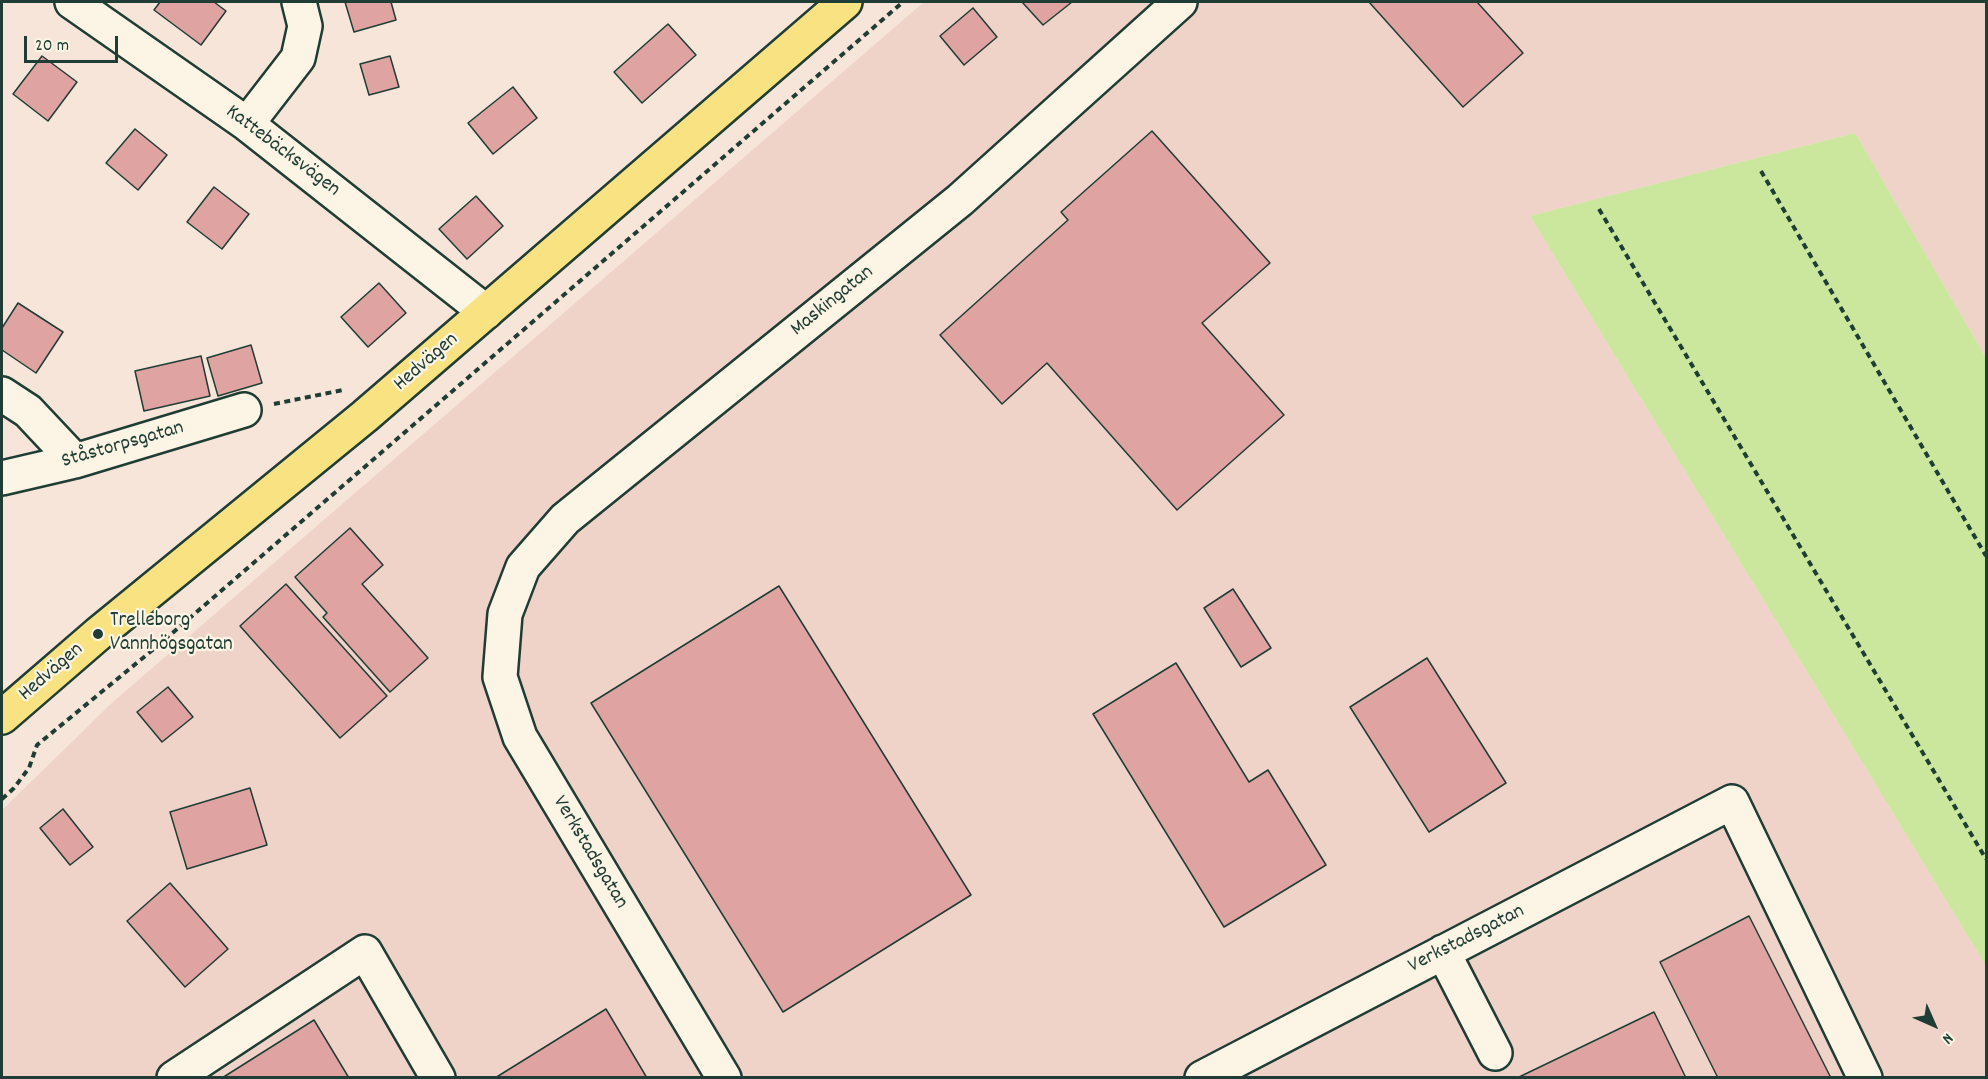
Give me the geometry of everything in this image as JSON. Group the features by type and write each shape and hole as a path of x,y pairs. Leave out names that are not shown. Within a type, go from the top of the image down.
{"main road":[{"name":"Hedvägen","path":"2,717 98,634 365,416 844,2"}],"street":[{"name":"Kattebäcksvägen","path":"72,2 247,123 486,312"},
{"path":"247,123 298,58 305,26 299,2"},
{"name":"Maskingatan","path":"505,614 523,567 565,519 960,200 1180,2"},
{"path":"2,394 28,411 75,461"},
{"name":"Ståstorpsgatan","path":"2,478 75,461 244,410"},
{"name":"Verkstadsgatan","path":"505,614 500,677 520,737 723,1077"},
{"name":"Verkstadsgatan","path":"1202,1077 1732,802 1865,1077"},
{"path":"174,1077 365,952 438,1077"},
{"path":"1443,952 1495,1053"}],"path":[{"path":"2,799 14,788 29,768 37,745 156,648 903,2"},
{"path":"1761,171 1986,556"},
{"path":"1599,209 1986,859"},
{"path":"244,410 347,389"}],"shaded area":[{"path":"924,2 1986,2 1986,358 1855,133 1530,216 1986,966 1986,1077 2,1078 2,810 114,701"}],"green space":[{"path":"1855,133 1986,358 1986,966 1530,216"}],"building":[{"path":"160,2 214,2 226,11 201,45 154,10"},
{"path":"345,2 391,2 396,20 354,32"},
{"path":"1022,2 1072,2 1043,25"},
{"path":"1369,2 1477,2 1523,53 1463,107"},
{"path":"973,8 997,37 964,65 940,36"},
{"path":"668,24 696,55 642,103 614,72"},
{"path":"42,56 77,82 48,121 13,94"},
{"path":"390,56 399,87 369,95 360,64"},
{"path":"513,87 537,118 493,154 468,123"},
{"path":"135,129 167,155 138,190 106,163"},
{"path":"1152,131 1270,263 1202,323 1284,415 1177,510 1047,363 1002,404 940,335 1068,220 1061,212"},
{"path":"214,187 249,214 222,249 187,222"},
{"path":"476,196 503,226 467,259 439,229"},
{"path":"379,283 406,313 368,347 341,317"},
{"path":"18,303 63,332 36,373 2,350 2,328"},
{"path":"251,345 262,383 218,396 207,358"},
{"path":"201,356 210,396 144,411 135,371"},
{"path":"350,528 383,565 362,584 428,658 390,692 323,617 327,613 295,577"},
{"path":"286,584 387,696 340,738 240,626"},
{"path":"779,586 971,895 783,1012 591,703"},
{"path":"1233,589 1271,648 1241,667 1204,608"},
{"path":"1427,658 1506,783 1429,832 1350,707"},
{"path":"1176,663 1249,782 1268,770 1326,865 1224,927 1093,714"},
{"path":"168,687 193,717 162,742 137,712"},
{"path":"250,788 267,845 187,869 170,812"},
{"path":"63,809 93,847 70,865 40,828"},
{"path":"170,883 228,949 185,987 127,921"},
{"path":"1749,916 1831,1078 1718,1078 1660,962"},
{"path":"606,1009 647,1078 495,1078"},
{"path":"1654,1012 1686,1078 1517,1078"},
{"path":"314,1020 349,1078 222,1078"}],"place":[{"name":"Trelleborg Vannhögsgatan","path":"98,634"}]}
